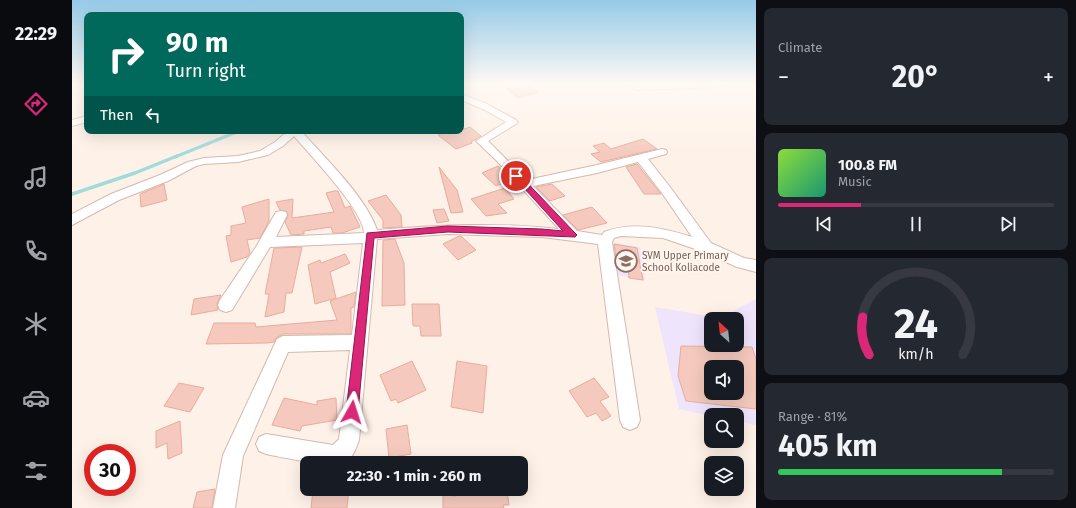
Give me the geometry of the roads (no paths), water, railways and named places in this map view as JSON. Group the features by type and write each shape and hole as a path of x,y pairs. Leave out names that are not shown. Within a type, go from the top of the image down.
{"street":[{"path":"488,108 514,122 481,141 500,158 572,235"},
{"path":"72,123 84,119"},
{"path":"72,220 115,197 164,178 192,164 204,161 238,159 264,153 279,144 291,134"},
{"path":"266,444 336,456 346,449 349,440 371,231 367,219 343,186 297,134"},
{"path":"524,184 597,169 662,152"},
{"path":"640,157 706,246"},
{"path":"226,305 266,242 281,215"},
{"path":"266,242 370,237 448,229 542,232 606,240"},
{"path":"630,420 605,242 610,235 620,231 664,233 706,246 742,263 756,266"},
{"path":"224,508 233,455 250,422 283,344 360,342"}],"waterway":[{"path":"175,157 232,134"},
{"path":"72,194 135,173 177,156"}],"place":[{"name":"SVM Upper Primary School Koliacode","path":"626,261"}]}
